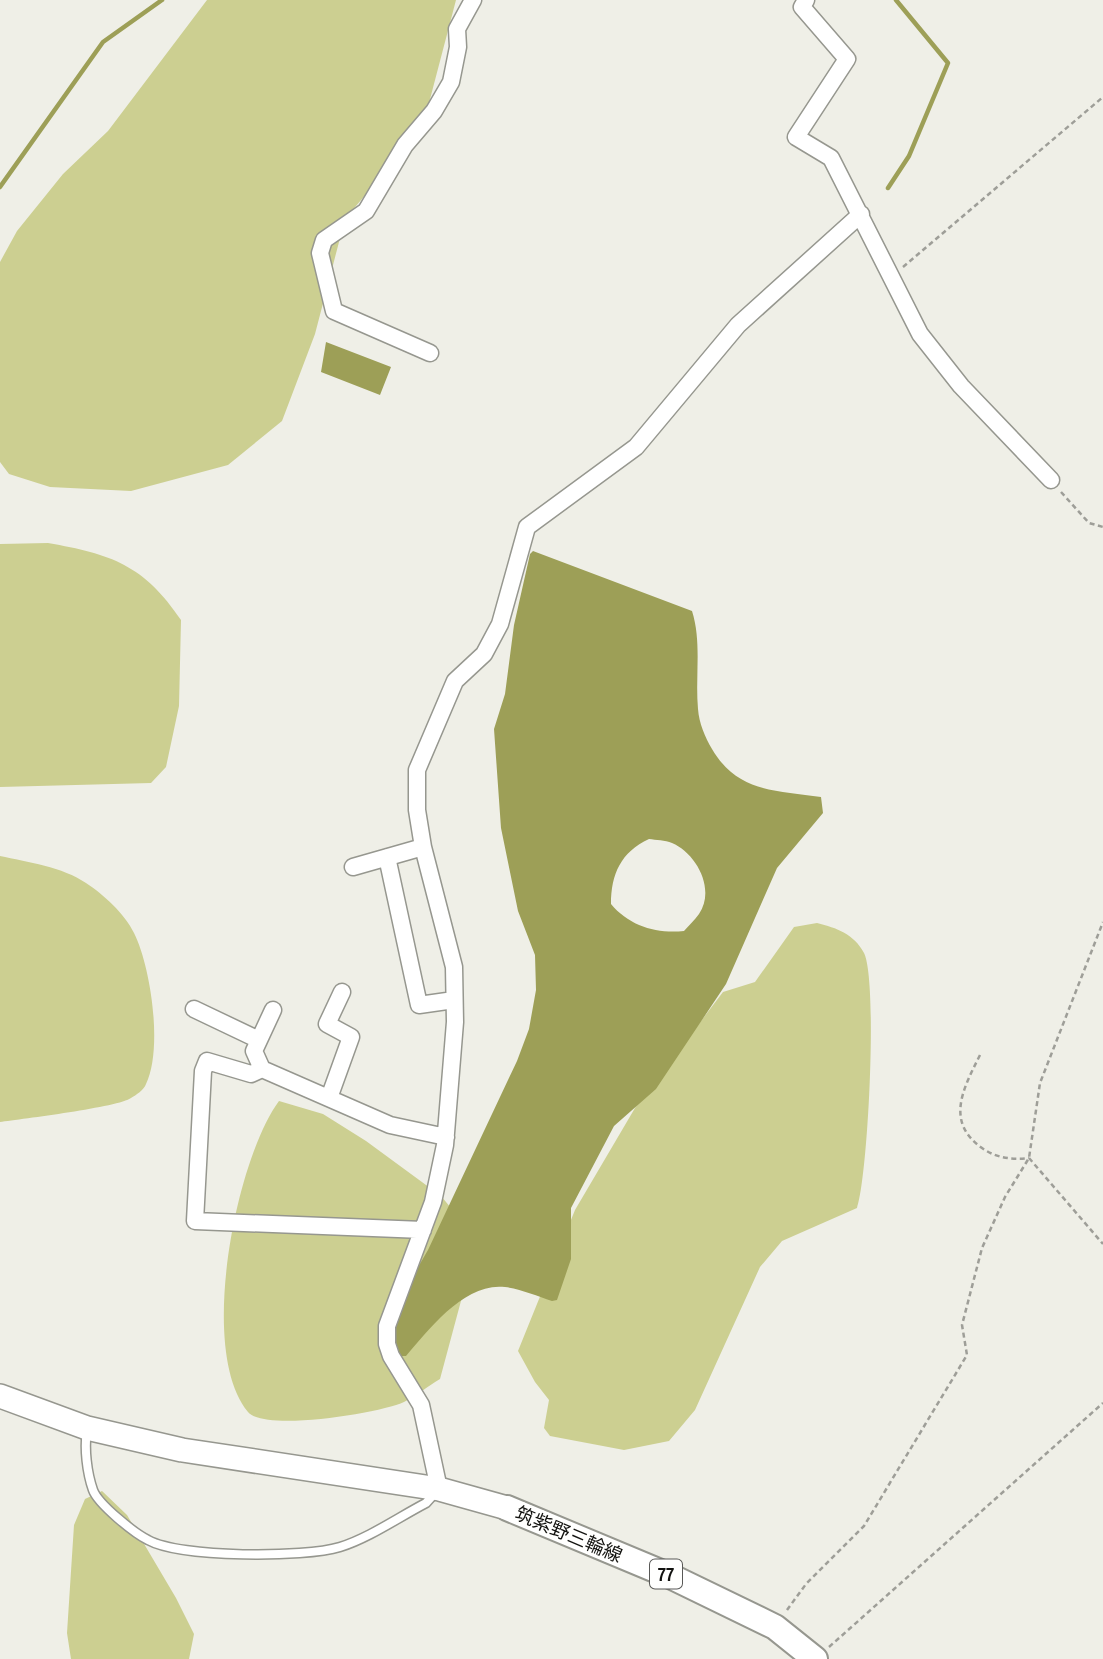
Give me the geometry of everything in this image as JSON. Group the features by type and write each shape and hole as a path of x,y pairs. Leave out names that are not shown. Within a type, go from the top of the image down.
{"main road":[{"name":"筑紫野三輪線","path":"507,1508 670,1576 775,1627 815,1659"}],"street":[{"path":"430,353 334,311 320,253 324,240 366,211 405,145 446,92 451,82 458,47 457,29 473,0"},
{"path":"806,0 802,7 847,60 796,137 831,158 920,334 961,386 1051,480"},
{"path":"439,1489 421,1405 391,1356 387,1344 387,1326 433,1202 446,1137 454,1000 454,967 423,847 417,810 417,771 455,681 484,654 500,624 527,527 636,447 738,325 861,214"},
{"path":"353,867 423,847"},
{"path":"387,857 419,1005 454,1000"},
{"path":"329,1098 351,1037 327,1024 342,992"},
{"path":"194,1009 259,1041"},
{"path":"273,1010 254,1051 262,1069 390,1125 446,1137"},
{"path":"262,1069 251,1074 207,1061 203,1071 195,1221 423,1230"},
{"path":"0,1396 88,1429 183,1450 439,1489 507,1508"}],"lane":[{"path":"88,1429 85,1443 93,1491 112,1511 149,1541 182,1548 208,1552 279,1554 340,1547 426,1503 439,1489"}],"path":[{"path":"892,277 1103,97"},
{"path":"1051,480 1088,523 1103,527"},
{"path":"775,1627 806,1584 864,1527 967,1355 962,1325 982,1248 1005,1197 1029,1158 1040,1083 1103,922"},
{"path":"980,1055 960,1104 960,1123 968,1138 990,1154 1013,1160 1029,1158"},
{"path":"1029,1158 1103,1244"},
{"path":"815,1659 1103,1403"}],"shaded area":[{"path":"207,0 456,0 429,103 410,142 345,219 315,334 282,421 228,465 131,491 50,487 9,474 0,462 0,262 17,231 63,174 108,131"},
{"path":"326,342 391,367 380,395 321,372"},
{"path":"48,543 90,552 124,565 153,586 181,620 179,706 166,767 151,783 0,787 0,544"},
{"path":"533,551 692,611 697,635 699,714 712,749 722,763 746,782 774,790 821,797 823,813 777,868 726,984 656,1089 614,1126 571,1208 571,1259 557,1300 552,1301 505,1287 490,1287 476,1292 449,1310 406,1356 401,1356 395,1347 394,1334 401,1303 517,1061 529,1029 536,990 535,955 518,911 501,828 494,729 505,694 514,625 530,554","holes":["649,839 669,842 681,848 696,863 701,873 704,904 684,931 644,927 626,918 611,904 613,883 619,865 631,850"]},
{"path":"0,856 77,877 113,905 134,933 150,986 154,1050 146,1084 131,1098 90,1109 0,1122"},
{"path":"817,923 850,936 864,953 868,971 870,1079 865,1159 857,1208 782,1241 760,1267 695,1410 669,1441 624,1450 550,1436 544,1428 549,1400 535,1382 518,1351 575,1210 635,1108 723,992 755,982 794,927"},
{"path":"279,1101 323,1114 366,1141 441,1196 471,1232 465,1286 440,1379 404,1402 372,1411 323,1419 276,1420 258,1418 248,1412 233,1384 225,1346 224,1302 228,1255 249,1165 263,1129"},
{"path":"102,1491 127,1515 176,1598 194,1634 189,1659 71,1659 67,1633 74,1525 85,1499"}],"waterway":[{"path":"0,187 103,42 162,0"},
{"path":"888,188 909,156 948,63 896,0"}]}
